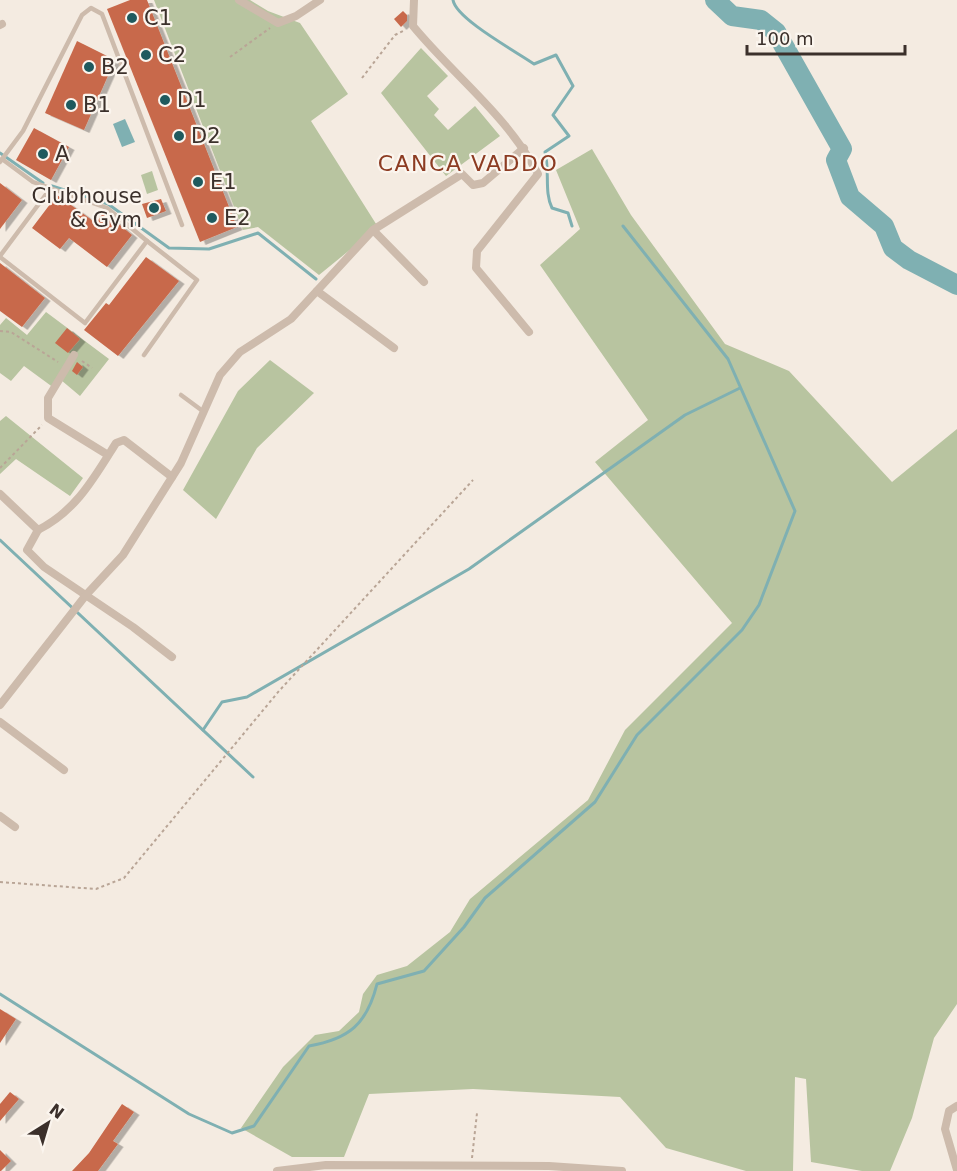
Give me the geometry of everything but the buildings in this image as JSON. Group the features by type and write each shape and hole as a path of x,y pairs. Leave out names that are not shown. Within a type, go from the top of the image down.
{"street":[{"path":"239,0 278,22 296,16 320,0"},
{"path":"414,0 413,26 502,120 524,148 538,174 477,251 476,268 529,332"},
{"path":"0,705 86,595 123,555 172,477 220,375 240,352 291,319 373,230 462,174 473,185 483,183 524,148"},
{"path":"373,230 424,282"},
{"path":"317,291 394,348"},
{"path":"74,355 48,398 48,418 108,455"},
{"path":"172,477 124,440 116,443 85,493 55,522 39,530 27,550 44,567 172,657"},
{"path":"0,494 39,530"},
{"path":"0,722 64,770"},
{"path":"0,816 15,827"},
{"path":"957,1106 949,1111 945,1129 957,1170"},
{"path":"277,1171 326,1168 549,1166 622,1171"}],"lane":[{"path":"144,356 196,280 107,208 33,182 1,160 23,131 82,15 91,8 102,14 182,225"},
{"path":"50,189 0,256 85,323 147,241"},
{"path":"181,395 204,412"}],"path":[{"path":"230,57 278,22"},
{"path":"362,78 395,35 413,26"},
{"path":"0,332 11,332 66,366"},
{"path":"74,355 92,368"},
{"path":"0,468 48,418"},
{"path":"0,882 96,889 124,878 279,691 473,480"},
{"path":"471,1166 477,1113"}],"green space":[{"path":"154,0 250,0 268,11 300,23 348,94 311,121 378,227 319,275 258,227 243,230"},
{"path":"421,48 448,76 427,96 439,109 434,115 448,130 475,106 500,136 446,176 381,93"},
{"path":"592,149 631,215 725,344 789,371 892,482 957,429 957,1004 934,1038 912,1118 890,1171 862,1171 811,1162 806,1079 795,1077 793,1171 746,1171 666,1148 620,1097 473,1089 369,1094 344,1157 292,1157 241,1128 283,1067 315,1035 339,1031 359,1012 363,994 377,975 407,966 450,932 470,899 588,800 625,730 732,623 595,462 648,420 540,265 580,229 556,170"},
{"path":"152,171 158,190 147,194 141,175"},
{"path":"46,312 109,359 80,396 61,380 54,388 24,366 11,381 0,373 0,325 6,318 27,335"},
{"path":"270,360 314,393 257,448 216,519 183,490 238,391"},
{"path":"6,416 83,478 70,496 16,459 0,474 0,421"}],"water":[{"path":"125,119 135,142 122,147 113,124"}],"waterway":[{"path":"453,0 457,8 475,25 534,64 556,55 573,86 553,115 569,136 545,152 552,208 568,213 572,226"},
{"path":"715,0 732,16 761,20 776,32 842,149 836,160 850,197 884,226 893,248 909,260 957,285"},
{"path":"0,153 43,183"},
{"path":"52,186 108,204 169,248 209,249 258,233 316,279"},
{"path":"0,994 189,1114 232,1133 254,1126 309,1046 335,1039 354,1027 368,1010 377,984 424,971 464,927 485,898 595,802 637,735 742,630 759,605 795,511 728,359 623,226"},
{"path":"203,730 222,702 247,697 469,569 685,415 740,388"},
{"path":"0,540 253,777"}],"place":[{"name":"C1","path":"132,18"},
{"name":"C2","path":"146,55"},
{"name":"B2","path":"89,67"},
{"name":"D1","path":"165,100"},
{"name":"B1","path":"71,105"},
{"name":"D2","path":"179,136"},
{"name":"A","path":"43,154"},
{"name":"E1","path":"198,182"},
{"name":"Clubhouse & Gym","path":"154,208"},
{"name":"E2","path":"212,218"}],"district":[{"name":"CANCA VADDO","path":"468,163"}]}
